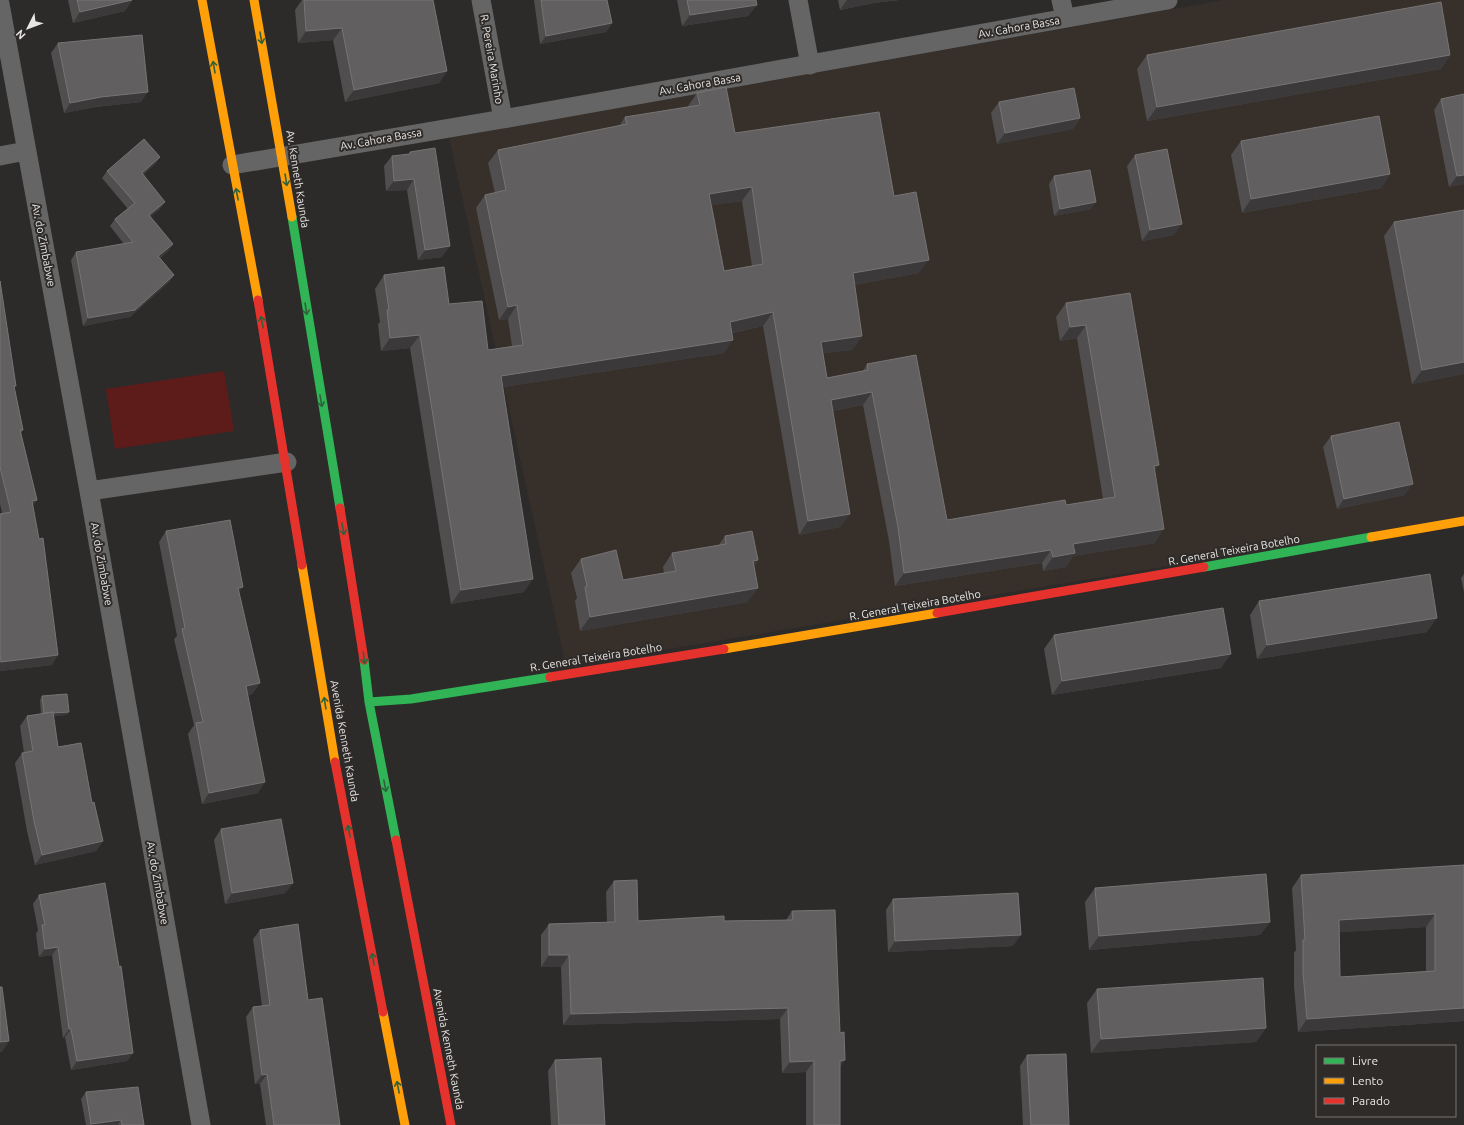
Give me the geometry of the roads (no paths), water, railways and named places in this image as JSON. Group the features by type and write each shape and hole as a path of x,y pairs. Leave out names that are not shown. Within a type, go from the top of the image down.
{"main road":[{"path":"202,0 232,165"},
{"name":"Av. Kenneth Kaunda","path":"254,0 283,156 315,363"},
{"name":"Avenida Kenneth Kaunda","path":"232,165 287,462 330,735 405,1125"},
{"name":"Avenida Kenneth Kaunda","path":"315,363 362,639 369,702 451,1125"},
{"name":"R. General Teixeira Botelho","path":"369,702 411,699 848,629 1464,522"}],"street":[{"name":"R. Pereira Marinho","path":"481,0 503,119"},
{"path":"798,0 810,65"},
{"path":"1061,0 1065,18"},
{"name":"Av. Cahora Bassa","path":"232,165 810,65 1168,0"},
{"name":"Av. do Zimbabwe","path":"0,4 89,491 201,1125"},
{"path":"0,156 26,152"},
{"path":"89,491 287,462"}]}
